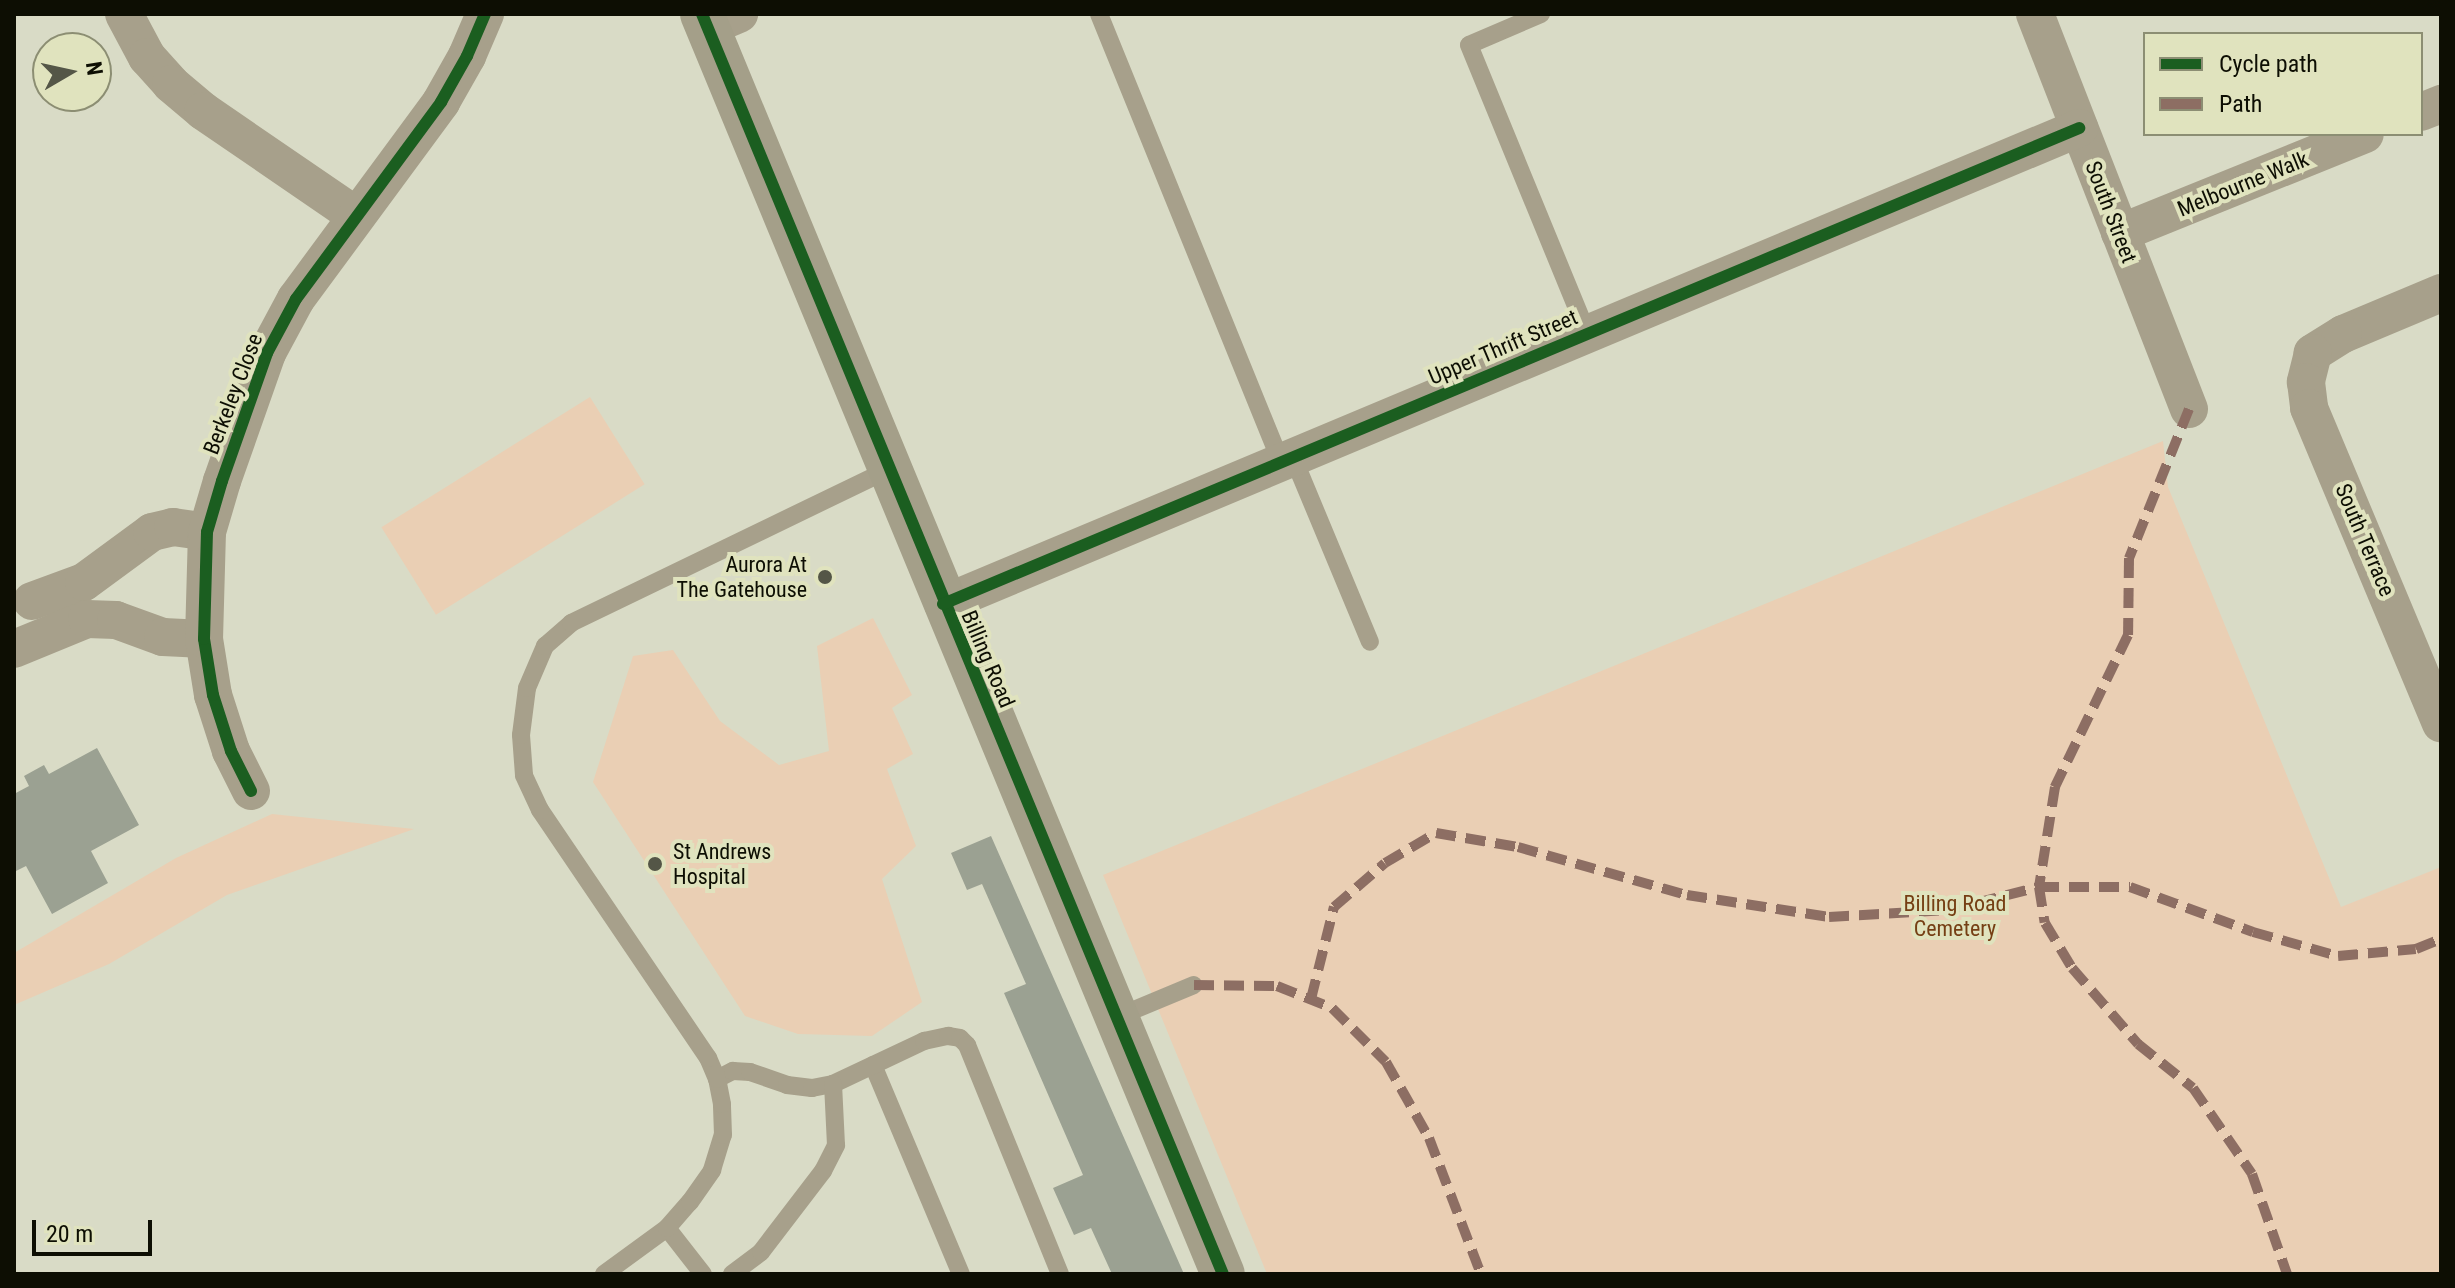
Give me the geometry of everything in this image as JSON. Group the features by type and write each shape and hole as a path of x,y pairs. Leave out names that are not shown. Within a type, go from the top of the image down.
{"street":[{"path":"124,14 147,57 171,84 203,111 355,215"},
{"name":"Berkeley Close","path":"251,791 231,751 213,695 204,639 207,532 267,353 296,299 441,102 467,56 485,14"},
{"name":"South Street","path":"2035,14 2189,409"},
{"name":"Billing Road","path":"716,18 888,470 1223,1274"},
{"name":"Upper Thrift Street","path":"943,604 2079,128"},
{"name":"Melbourne Walk","path":"2120,233 2360,136"},
{"name":"South Terrace","path":"2441,293 2343,334 2313,353 2306,382 2309,408 2430,666 2441,723"},
{"path":"32,601 84,582 152,532 173,527 207,532"},
{"path":"14,649 87,619 116,620 163,637 204,639"}],"lane":[{"path":"1099,14 1287,459 1370,642"},
{"path":"1541,14 1469,45 1587,333"},
{"path":"604,1274 667,1228 712,1170 723,1135 717,1079 708,1058 540,810 524,775 521,735 527,688 545,646 571,623 888,470"},
{"path":"1117,1017 1194,985"},
{"path":"717,1079 733,1071 750,1072 787,1085 812,1088 833,1084 938,1037 960,1038 967,1045 1060,1274"},
{"path":"873,1065 961,1274"},
{"path":"732,1274 761,1252 823,1171 836,1145 833,1084"},
{"path":"667,1228 703,1274"}],"green space":[{"path":"590,397 645,484 436,615 381,527"},
{"name":"Billing Road Cemetery","path":"2163,441 2168,487 2341,907 2441,867 2441,1274 1267,1274 1103,875"},
{"path":"873,618 912,695 892,708 913,754 887,769 916,846 882,879 922,1002 872,1036 798,1034 745,1016 593,782 633,656 673,650 720,721 779,765 829,751 817,646"},
{"path":"272,814 414,829 227,895 109,964 14,1005 14,953 176,858"}],"building":[{"path":"97,748 139,825 91,851 108,883 52,914 26,866 14,872 14,794 29,786 24,776 44,765 49,774"},
{"path":"991,836 1184,1274 1112,1274 1091,1228 1074,1235 1053,1188 1083,1175 1004,993 1026,984 982,884 967,890 951,853"}],"marked path":[{"path":"2189,409 2129,558 2128,635 2055,787 2039,887 2045,923 2072,968 2138,1044 2193,1088 2252,1174 2287,1274"},
{"path":"1311,999 1334,907 1385,863 1436,833 1518,847 1687,895 1829,917 1948,910 2039,887 2130,887 2253,932 2338,956 2416,949 2441,939"},
{"path":"1194,985 1277,986 1332,1008 1386,1062 1429,1138 1481,1274"}],"cycle path":[{"path":"251,791 231,751 213,695 204,639 207,532 222,481 267,353 296,299 441,102 467,56 485,14"},
{"path":"702,14 1223,1274"},
{"path":"943,604 2079,128"}],"place":[{"name":"Aurora At The Gatehouse","path":"825,577"},
{"name":"St Andrews Hospital","path":"655,864"}]}
